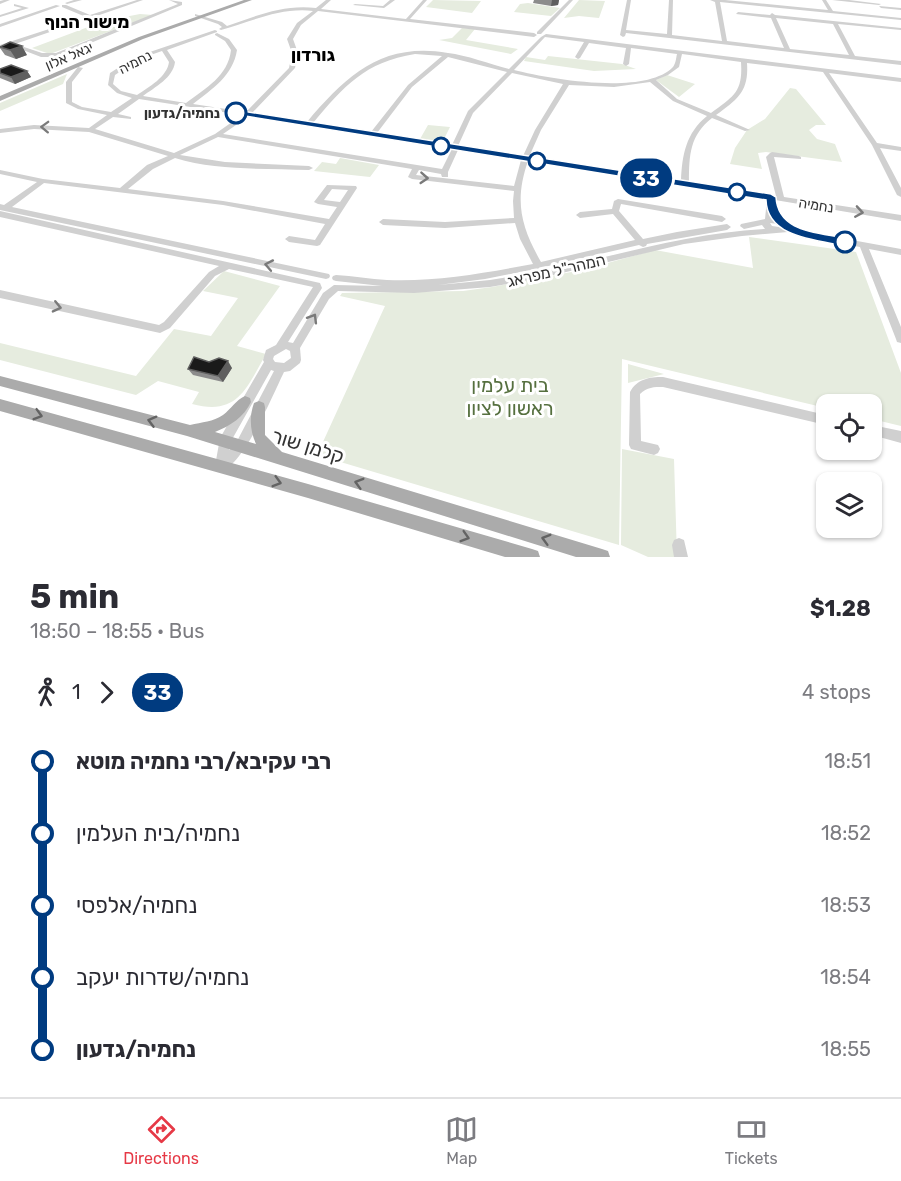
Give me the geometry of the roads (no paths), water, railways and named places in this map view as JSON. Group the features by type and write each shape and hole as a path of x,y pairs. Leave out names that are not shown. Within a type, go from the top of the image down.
{"main road":[{"name":"יגאל אלון","path":"0,96 141,38 245,0"},
{"name":"יגאל אלון","path":"0,96 137,36 201,17"},
{"name":"קלמן שור","path":"0,381 187,430 282,461 602,557"},
{"path":"187,430 209,429 222,424 230,420 245,402"},
{"path":"0,405 221,466 532,557"},
{"path":"259,407 256,434 260,442 282,461"}],"street":[{"path":"55,0 88,16"},
{"path":"0,26 80,0"},
{"path":"0,47 141,0"},
{"path":"10,44 41,55 57,55 180,5 171,0"},
{"path":"121,191 140,173 171,155 217,135 247,115 288,75 295,60 291,36 299,24 329,0"},
{"path":"346,12 361,0"},
{"path":"355,5 384,7 393,0"},
{"path":"408,18 425,0"},
{"path":"445,176 465,112 541,36 570,0"},
{"path":"621,46 629,0"},
{"path":"669,36 671,0"},
{"path":"712,0 901,19"},
{"path":"718,0 725,43"},
{"path":"772,0 773,16 788,50"},
{"path":"824,0 831,12"},
{"path":"834,0 878,4 901,9"},
{"path":"878,4 888,18"},
{"path":"0,16 27,8 16,5"},
{"name":"נחמיה","path":"901,80 408,18 318,9 280,10 163,48 131,61 112,74 109,81 114,90 138,97 901,218"},
{"path":"738,13 901,29"},
{"path":"8,14 22,19"},
{"path":"187,105 224,75 231,66 234,50 226,40 222,29 201,17"},
{"path":"835,23 853,58"},
{"path":"894,29 901,38"},
{"path":"624,31 901,63"},
{"path":"578,57 587,42"},
{"path":"626,64 629,47"},
{"path":"90,130 158,83 171,69 172,62 163,48"},
{"path":"308,124 349,80 376,62 411,54 448,54 567,83 608,85 652,80 675,67 680,53"},
{"path":"372,135 410,86 448,54"},
{"path":"685,184 686,152 694,132 741,91 746,74 744,61"},
{"path":"80,68 69,82 69,103 80,108 129,118"},
{"path":"825,70 875,145 901,195"},
{"path":"652,80 675,100 747,130"},
{"path":"541,271 518,220 514,188 533,136 567,83"},
{"path":"0,130 34,127 90,130 133,141 171,155 225,164 309,168"},
{"path":"217,135 416,168 412,177 445,176 514,188"},
{"path":"875,145 901,149"},
{"path":"781,199 770,157 772,154 799,158"},
{"path":"0,172 43,181 223,203 331,222"},
{"path":"2,210 43,181"},
{"path":"771,197 775,223"},
{"path":"615,211 618,201 623,200 722,219"},
{"path":"289,238 317,243 342,205"},
{"path":"2,210 317,286 324,292 336,285"},
{"path":"2,210 326,276 336,285"},
{"path":"580,215 615,211"},
{"path":"615,211 644,245"},
{"path":"383,222 445,225 518,220"},
{"name":"המהר\"ל מפראג","path":"336,285 395,292 431,290 541,271 644,245 775,223 853,244 901,252"},
{"path":"864,246 901,339"},
{"path":"0,294 157,329 167,325 212,274 227,266"},
{"path":"221,466 224,442 269,363 270,353 281,345 317,286 326,276"},
{"path":"221,466 240,447 281,368 296,360 295,348 326,296 336,285"},
{"path":"281,345 295,348"},
{"path":"269,363 281,368"},
{"path":"654,449 635,445 635,392 640,386 653,382 663,382 816,418"},
{"path":"882,432 901,436"}],"place":[{"name":"נחמיה/גדעון","path":"236,113"}],"district":[{"name":"מישור הנוף","path":"87,22"},
{"name":"גורדון","path":"313,55"}],"park label":[{"name":"בית עלמין ראשון לציון","path":"510,396"}]}
